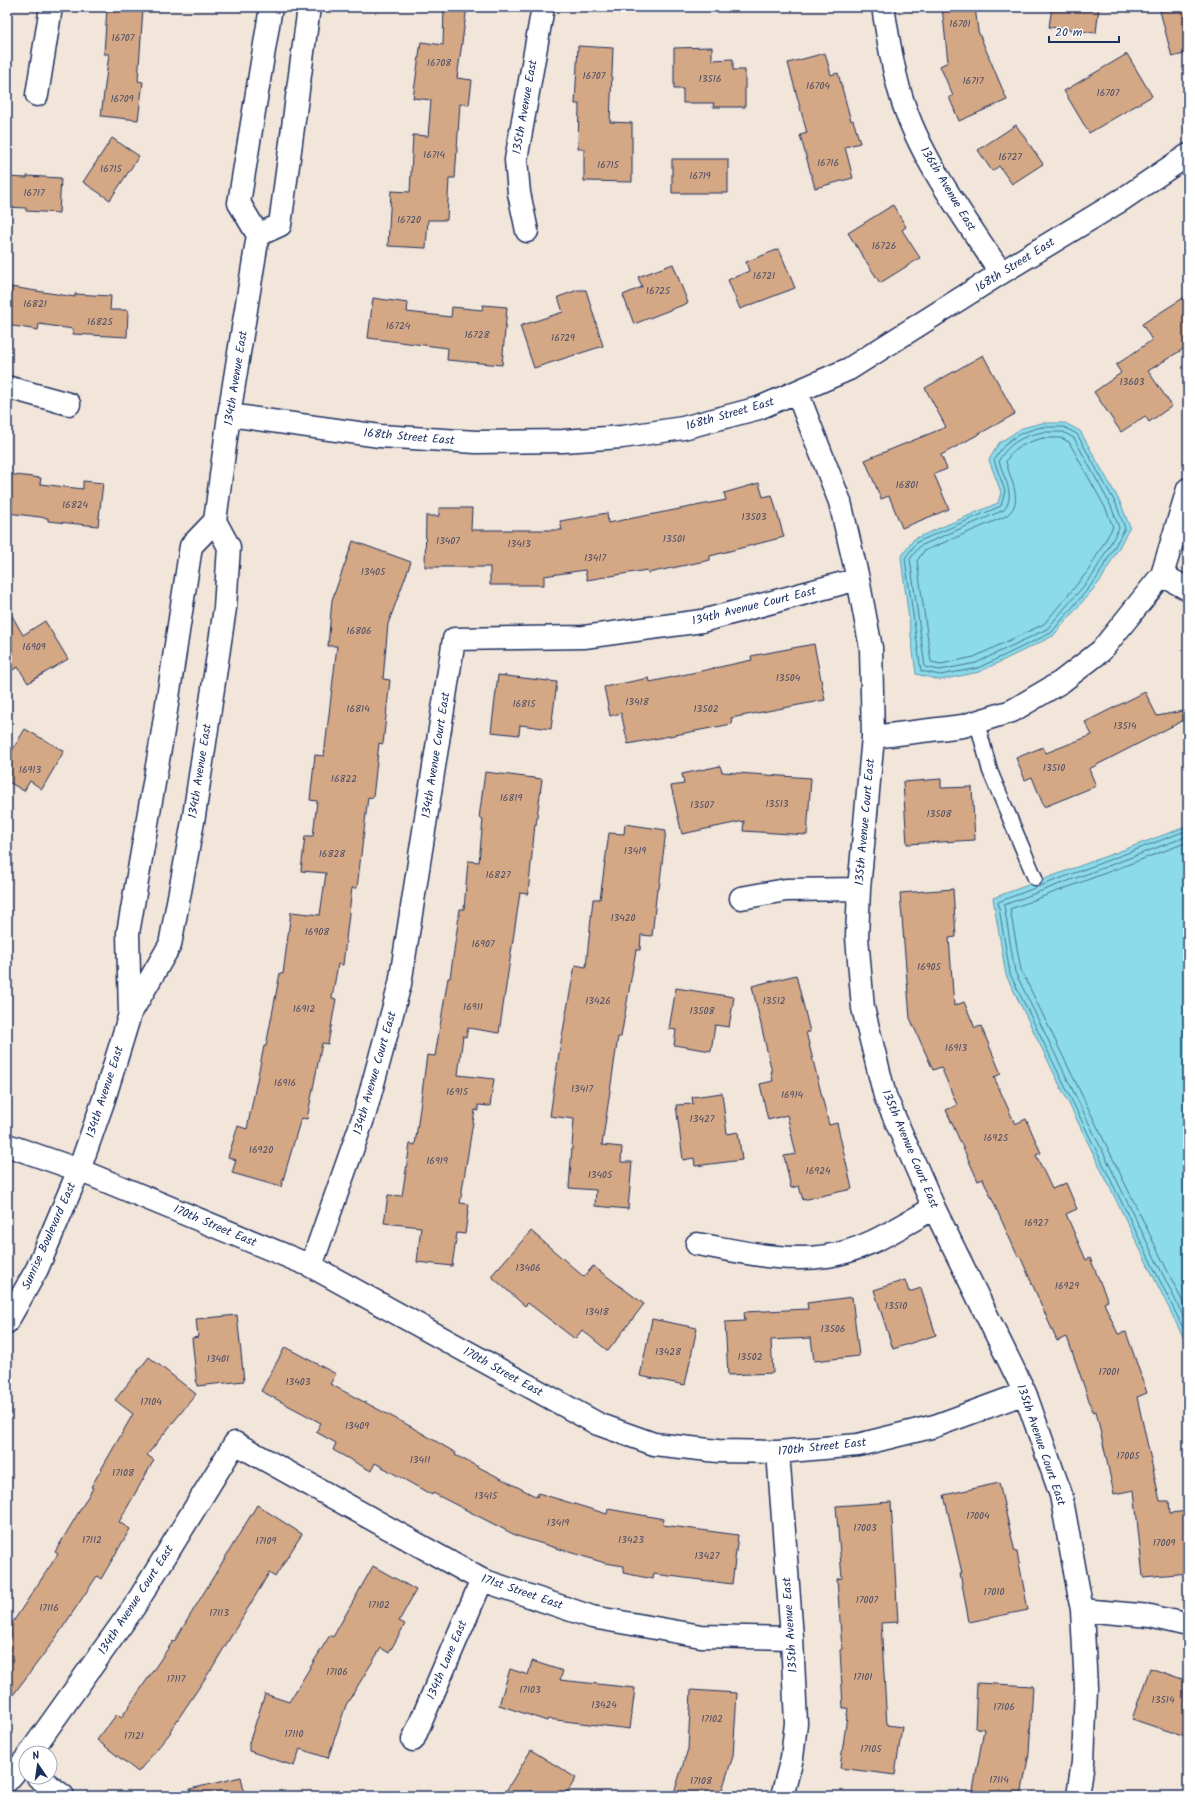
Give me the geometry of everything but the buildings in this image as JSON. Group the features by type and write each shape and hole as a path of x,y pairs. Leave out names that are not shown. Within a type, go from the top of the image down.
{"street":[{"path":"37,95 52,7"},
{"path":"271,7 240,203 258,235 280,225 309,7"},
{"name":"135th Avenue East","path":"527,231 519,193 516,160 543,7"},
{"name":"136th Avenue East","path":"883,7 893,66 901,98 917,136 935,172 1001,273"},
{"name":"168th Street East","path":"229,415 380,436 476,442 563,441 622,437 683,428 759,408 849,369 1001,273 1123,199 1188,155"},
{"name":"134th Avenue East","path":"130,1014 128,933 162,737 192,546 215,520 229,415 258,235"},
{"path":"7,387 69,404"},
{"name":"135th Avenue Court East","path":"797,392 840,502 858,579 871,648 873,737 858,889 858,936 863,1008 885,1096 934,1208 1025,1393 1061,1495 1082,1610 1086,1688 1083,1762 1078,1796"},
{"path":"873,737 963,726 1012,711 1061,682 1101,651 1162,575 1188,489"},
{"name":"134th Avenue East","path":"79,1170 104,1099 130,1014 170,945 194,816 225,608 229,547 215,520"},
{"path":"1162,575 1188,588"},
{"name":"134th Avenue Court East","path":"311,1266 365,1113 400,984 454,640 584,637 702,621 858,579"},
{"path":"741,898 786,890 858,889"},
{"name":"170th Street East","path":"7,1145 79,1170 311,1266 598,1424 654,1444 718,1450 778,1452 858,1445 935,1426 1025,1393"},
{"name":"Sunrise Boulevard East","path":"7,1322 37,1269 79,1170"},
{"path":"697,1244 792,1258 828,1256 864,1245 934,1208"},
{"name":"134th Avenue Court East","path":"42,1745 134,1607 235,1443"},
{"name":"171st Street East","path":"235,1443 482,1580 592,1616 701,1636 792,1638"},
{"name":"135th Avenue East","path":"778,1452 792,1638 796,1723 792,1758 782,1796"},
{"name":"134th Lane East","path":"413,1740 482,1580"},
{"path":"1082,1610 1150,1616 1188,1625"},
{"name":"134th Avenue Court East","path":"7,1781 18,1772"},
{"path":"51,1785 63,1796"}],"lane":[{"path":"977,722 990,771 1035,878"}],"water":[{"path":"1042,423 1065,423 1080,431 1120,502 1130,527 1101,580 1053,636 979,672 940,680 916,674 901,557 914,539 998,503 1001,492 989,460 999,443 1022,428"},
{"path":"1188,826 1188,1347 1006,975 993,898"}]}
